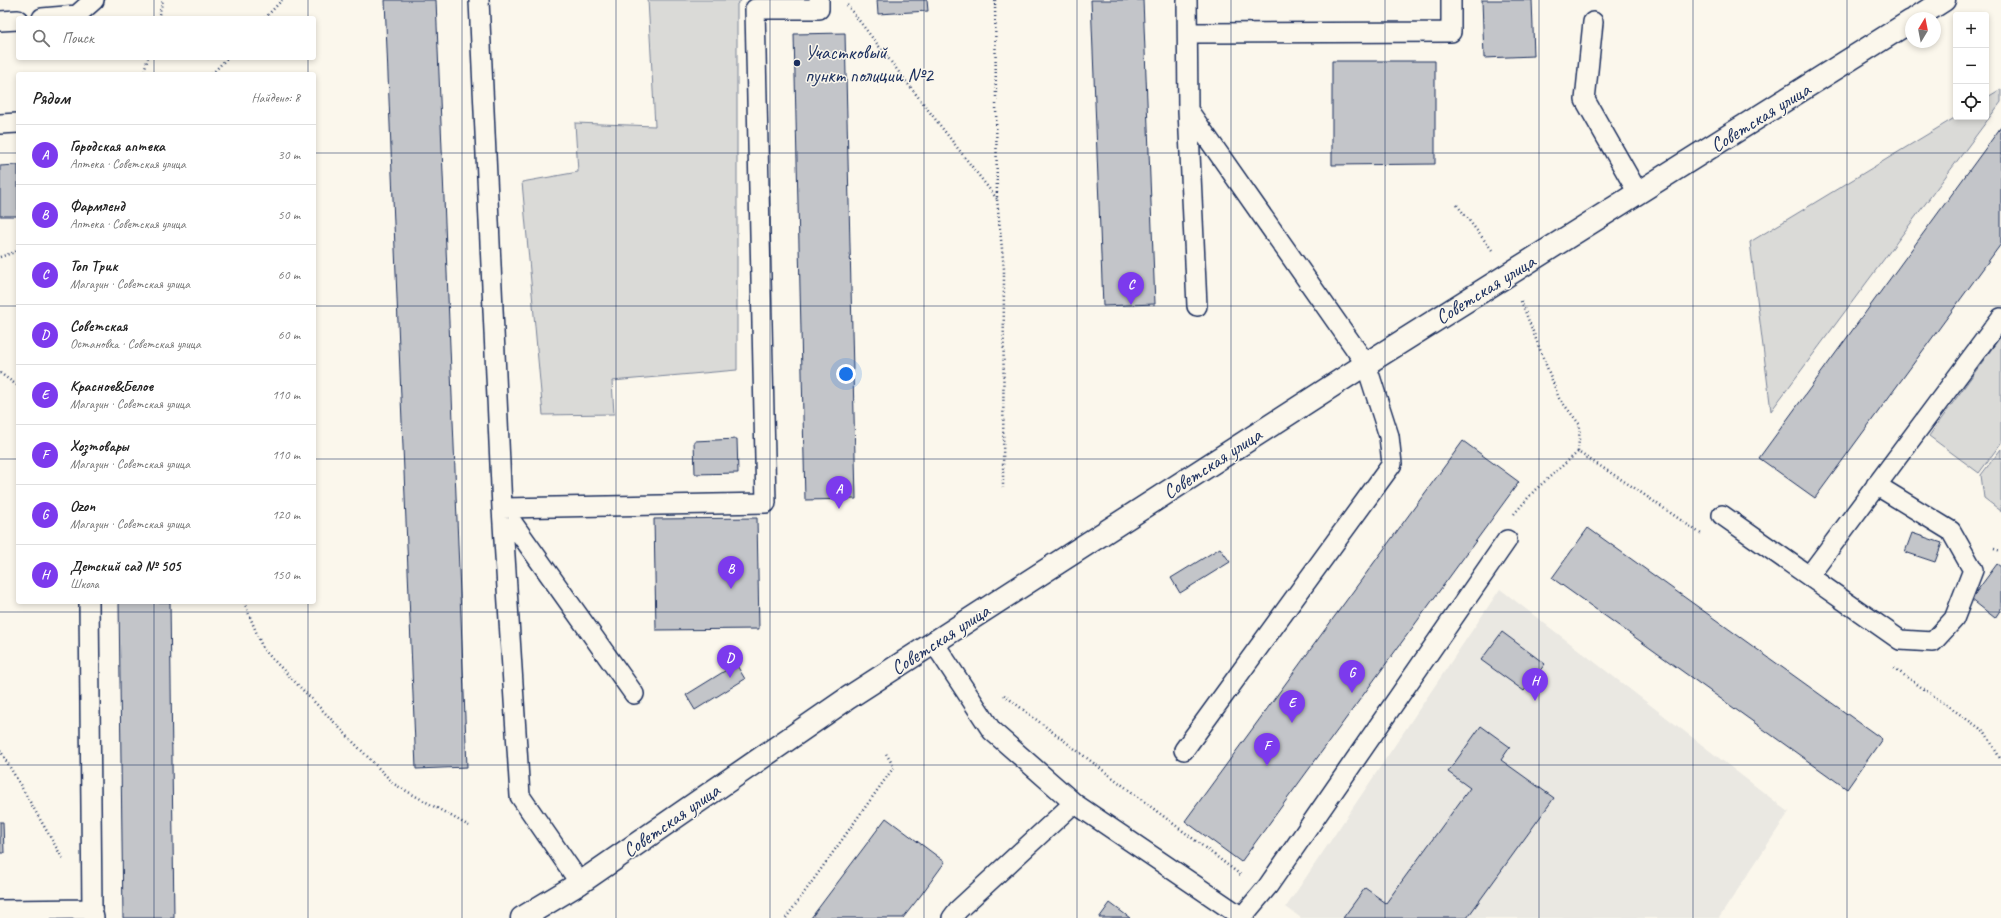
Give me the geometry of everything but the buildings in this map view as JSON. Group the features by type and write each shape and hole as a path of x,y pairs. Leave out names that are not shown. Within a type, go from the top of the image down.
{"main road":[{"path":"1925,12 1944,0"},
{"name":"Советская улица","path":"526,917 580,883 848,698 1366,364 1905,25"}],"lane":[{"path":"65,16 77,15 94,0"},
{"path":"479,0 502,508 520,796 580,883"},
{"path":"1187,0 1188,110 1197,306"},
{"path":"1188,33 1451,32 1451,0"},
{"path":"502,508 766,504 755,9 819,4"},
{"path":"0,21 16,20"},
{"path":"1593,22 1586,100 1638,193"},
{"path":"1184,750 1392,464 1389,436 1366,364 1188,110"},
{"path":"0,124 16,123"},
{"path":"1809,576 2001,318"},
{"path":"1722,515 1900,640 1933,642 1954,619 1973,570 1951,532 1876,485"},
{"path":"502,508 634,694"},
{"path":"934,643 992,731 1074,803 1243,918 1272,880 1507,540"},
{"path":"0,910 93,913 89,604"},
{"path":"960,915 1074,803"}],"path":[{"path":"159,16 163,0"},
{"path":"267,16 282,0"},
{"path":"995,0 997,200 1004,269 1002,488"},
{"path":"819,4 845,3 997,200"},
{"path":"144,72 147,60"},
{"path":"214,72 225,60"},
{"path":"0,257 16,252"},
{"path":"1538,342 1559,398"},
{"path":"0,373 16,385"},
{"path":"1509,519 1535,490 1578,452"},
{"path":"245,604 263,649 394,784 469,826"},
{"path":"1003,695 1248,881"},
{"path":"0,750 64,860"},
{"path":"786,918 894,766 885,752"}],"shaded area":[{"path":"648,0 742,0 737,4 737,370 612,381 614,414 543,415 522,182 578,172 575,123 655,126"},
{"path":"2001,89 2001,102 1989,118 1989,96"},
{"path":"1953,119 1988,120 1771,411 1750,242"},
{"path":"2001,336 2001,443 1979,473 1929,436"},
{"path":"2001,449 2001,511 1984,498 1981,475"},
{"path":"1500,589 1789,812 1719,918 1301,918 1286,907"}],"place":[{"name":"Участковый пункт полиции №2","path":"797,63"},
{"name":"Топ Трик","path":"1131,305"},
{"name":"Городская аптека","path":"839,509"},
{"name":"Фармленд","path":"731,589"},
{"name":"Советская","path":"730,678"},
{"name":"Ozon","path":"1352,693"},
{"name":"Детский сад № 505","path":"1535,701"},
{"name":"Красное&Белое","path":"1292,723"},
{"name":"Хозтовары","path":"1267,766"}]}
